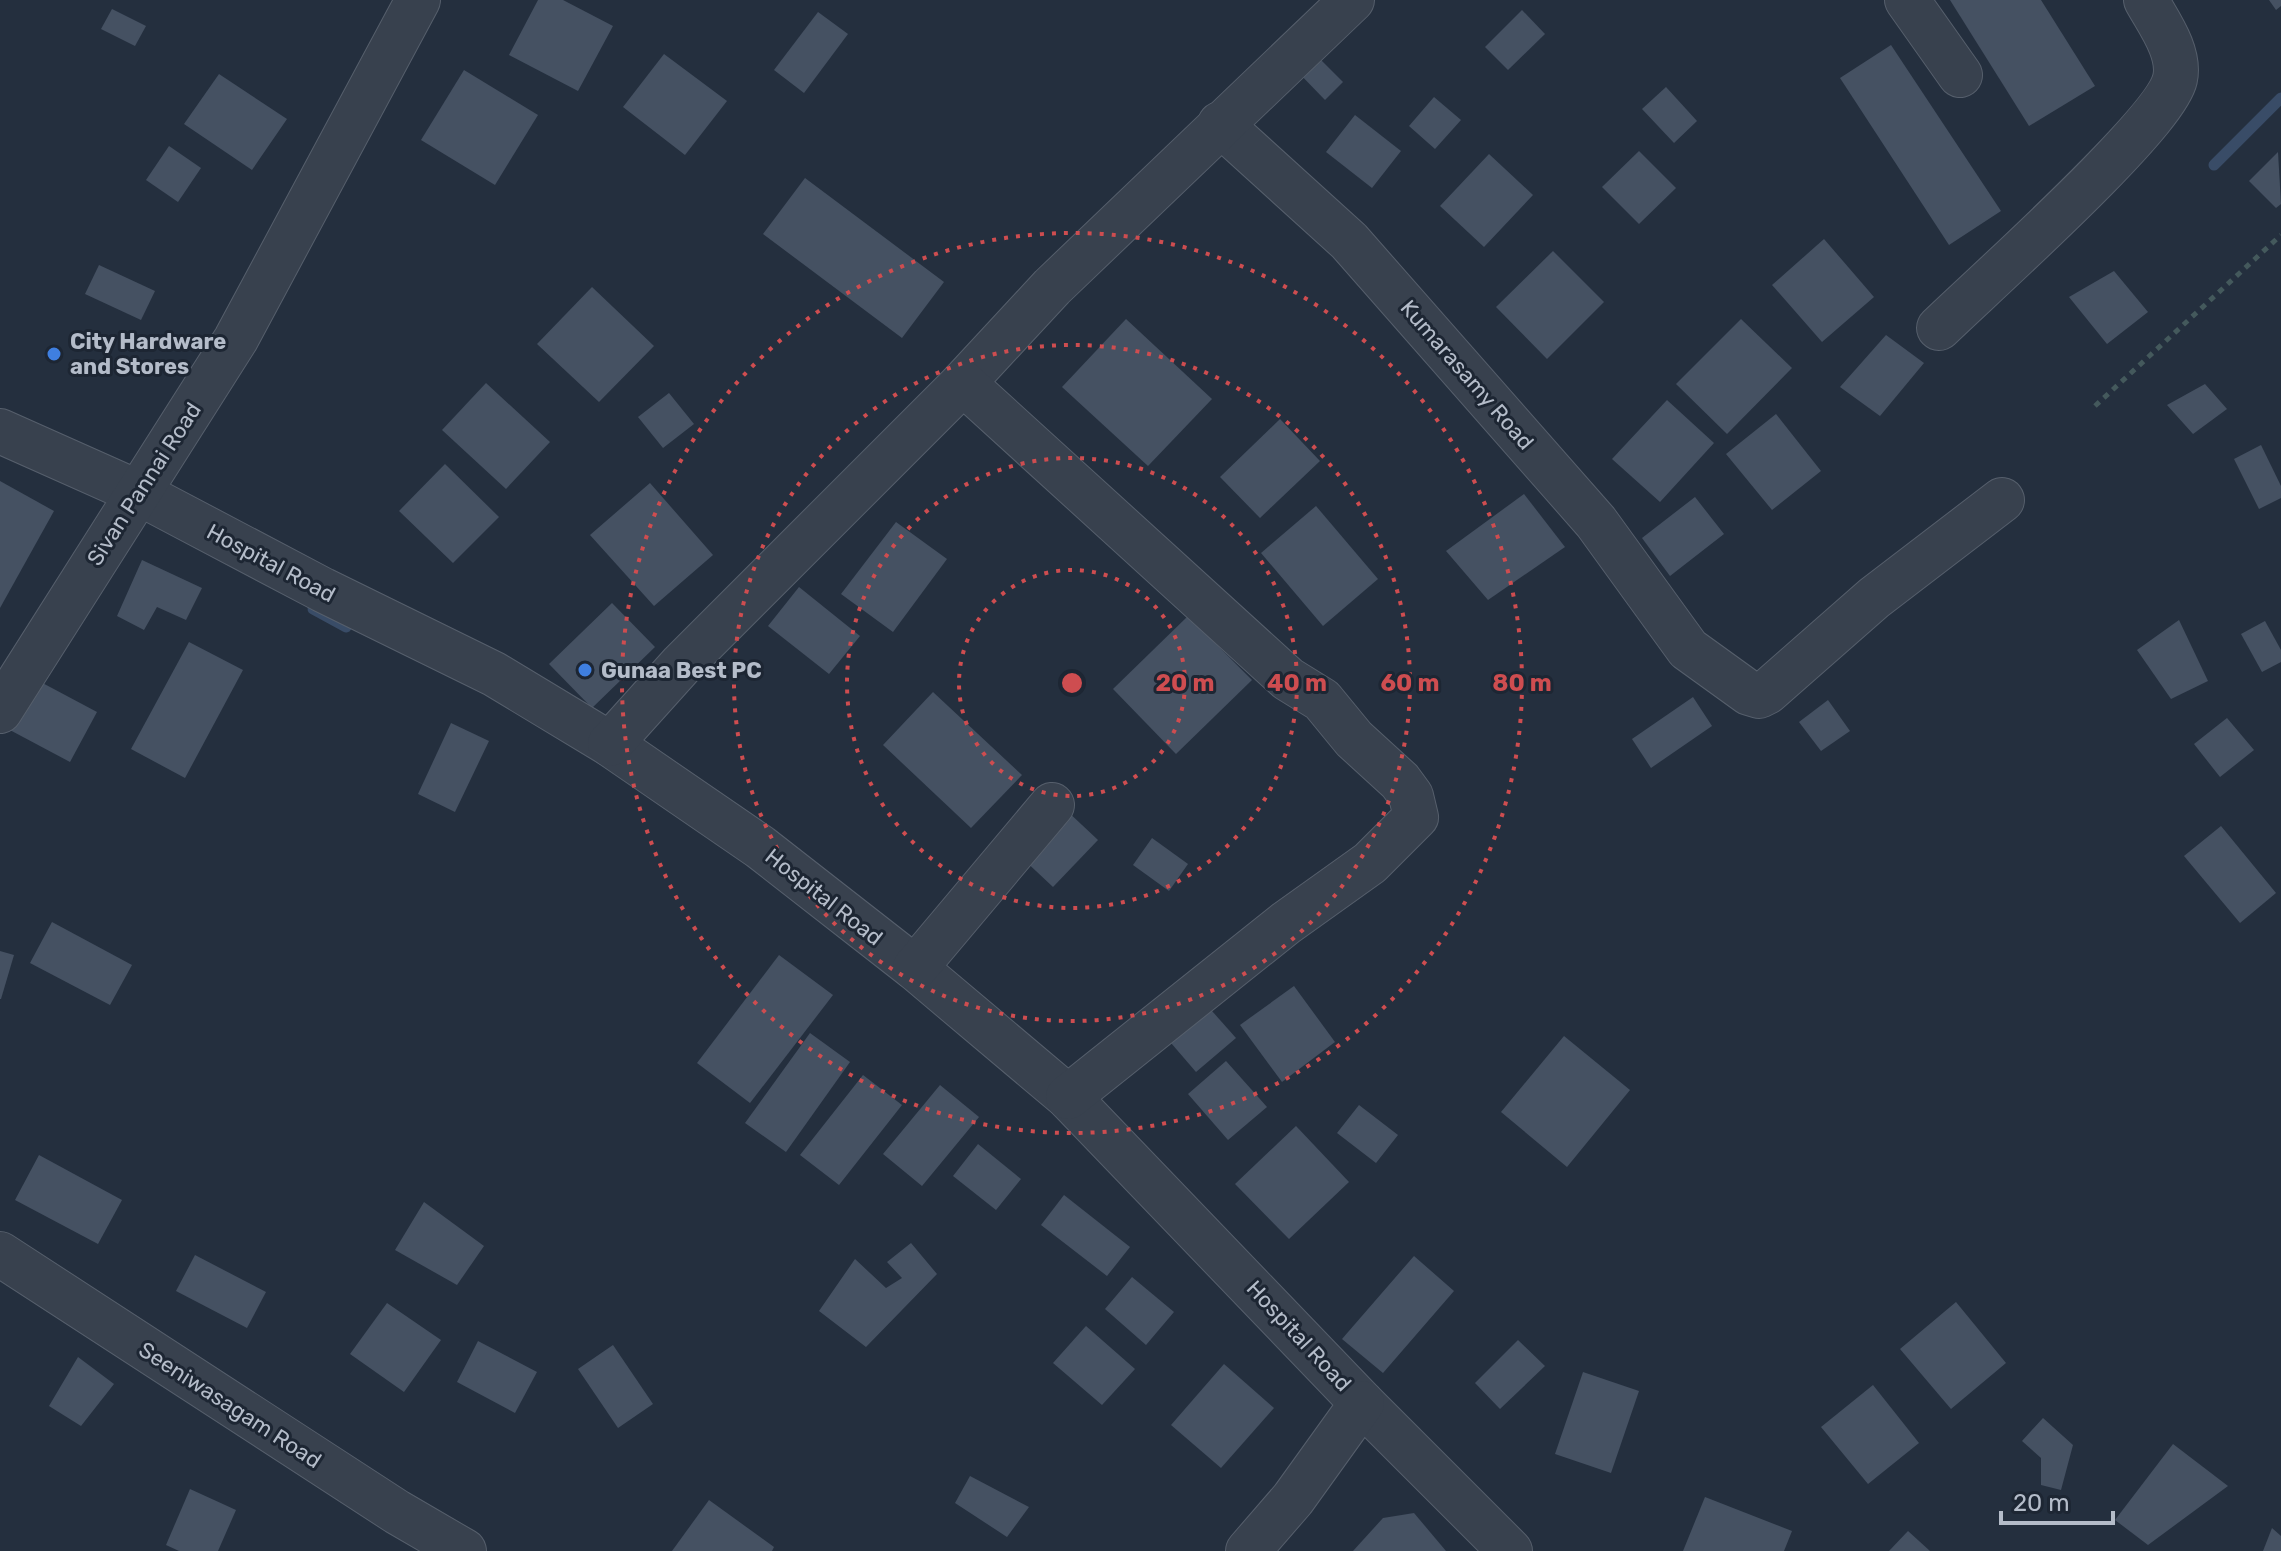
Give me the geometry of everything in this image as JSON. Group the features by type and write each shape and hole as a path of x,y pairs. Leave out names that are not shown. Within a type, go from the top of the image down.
{"street":[{"name":"Sivan Pannai Road","path":"0,711 236,339 418,0"},
{"path":"610,744 680,666 963,383 1052,287 1352,0"},
{"path":"1907,0 1960,75"},
{"path":"1939,328 2104,168 2162,105 2175,78 2172,49 2146,0"},
{"name":"Kumarasamy Road","path":"1220,124 1349,241 1596,522 1688,649 1749,693 1759,696 1932,551 2002,500"},
{"path":"963,383 1288,679 1322,700 1354,739 1408,791 1416,817 1370,863 1274,933 1068,1097"},
{"name":"Hospital Road","path":"0,431 139,493 494,674 610,744 760,847 915,968 1068,1097 1362,1403 1510,1551"},
{"path":"915,968 1052,805"},
{"name":"Seeniwasagam Road","path":"0,1254 397,1512 464,1551"},
{"path":"1248,1551 1293,1499 1362,1403"}],"path":[{"path":"2095,406 2281,235"}],"building":[{"path":"538,0 563,0 613,26 578,91 509,55"},
{"path":"1950,0 2041,0 2095,86 2029,126"},
{"path":"2269,0 2281,0 2281,6 2276,10"},
{"path":"112,9 146,26 135,46 101,29"},
{"path":"1522,10 1545,34 1508,70 1485,47"},
{"path":"818,12 848,34 804,93 774,70"},
{"path":"1891,45 2001,211 1949,245 1840,78"},
{"path":"1312,51 1343,82 1325,100 1294,68"},
{"path":"664,54 727,101 685,155 623,107"},
{"path":"464,70 538,115 495,185 421,140"},
{"path":"219,74 287,119 252,170 184,124"},
{"path":"1666,87 1697,121 1674,143 1642,109"},
{"path":"1434,97 1461,120 1435,149 1409,126"},
{"path":"1355,115 1401,151 1372,188 1326,152"},
{"path":"169,146 201,168 178,202 146,180"},
{"path":"1639,151 1676,188 1639,224 1602,187"},
{"path":"2278,152 2281,204 2276,208 2249,181"},
{"path":"1489,154 1533,195 1484,247 1440,206"},
{"path":"805,178 944,282 902,338 763,234"},
{"path":"1824,239 1874,297 1822,342 1772,285"},
{"path":"1553,251 1604,302 1547,359 1496,307"},
{"path":"99,265 155,291 141,320 85,294"},
{"path":"2114,271 2148,312 2107,344 2069,297"},
{"path":"592,287 654,346 599,402 537,344"},
{"path":"1126,319 1212,399 1148,466 1062,387"},
{"path":"1741,319 1792,368 1727,434 1676,384"},
{"path":"1886,335 1924,363 1880,416 1840,387"},
{"path":"486,383 550,442 506,489 442,430"},
{"path":"2205,384 2227,409 2193,434 2167,405"},
{"path":"669,393 694,424 663,448 638,417"},
{"path":"1667,400 1714,443 1660,502 1612,459"},
{"path":"1776,414 1821,471 1772,510 1726,454"},
{"path":"1280,419 1320,461 1260,518 1220,477"},
{"path":"2261,445 2281,486 2281,498 2259,509 2234,459"},
{"path":"445,464 499,517 453,563 399,511"},
{"path":"0,481 54,511 0,608"},
{"path":"650,483 713,555 654,606 590,535"},
{"path":"1524,494 1565,547 1488,600 1446,551"},
{"path":"1695,497 1724,534 1670,576 1642,538"},
{"path":"1316,506 1378,579 1323,626 1261,553"},
{"path":"896,522 947,559 893,632 841,594"},
{"path":"142,560 202,588 186,620 157,607 144,630 117,616"},
{"path":"799,587 860,636 829,674 768,626"},
{"path":"612,603 655,647 592,708 549,664"},
{"path":"1188,616 1252,680 1176,754 1113,689"},
{"path":"2179,620 2208,681 2171,699 2137,650"},
{"path":"2265,621 2281,650 2281,662 2262,672 2241,634"},
{"path":"189,642 243,670 185,778 131,749"},
{"path":"35,679 97,712 70,762 8,729"},
{"path":"933,692 1022,775 971,828 883,745"},
{"path":"1693,697 1712,726 1651,768 1632,739"},
{"path":"1828,700 1850,731 1821,751 1799,722"},
{"path":"2227,718 2254,750 2220,777 2194,744"},
{"path":"451,723 489,741 455,812 418,794"},
{"path":"1065,809 1098,840 1053,887 1020,856"},
{"path":"2221,826 2276,893 2240,923 2184,856"},
{"path":"1152,838 1188,864 1169,891 1133,865"},
{"path":"52,922 132,965 110,1005 30,963"},
{"path":"0,951 14,955 1,999 0,999"},
{"path":"779,955 833,995 750,1103 697,1063"},
{"path":"1294,986 1335,1042 1282,1082 1240,1025"},
{"path":"1204,1002 1236,1038 1196,1072 1165,1036"},
{"path":"810,1033 850,1062 786,1152 745,1123"},
{"path":"1564,1036 1630,1090 1567,1167 1501,1112"},
{"path":"1226,1061 1267,1107 1228,1140 1188,1094"},
{"path":"863,1075 902,1105 839,1185 800,1155"},
{"path":"940,1085 979,1117 922,1186 883,1154"},
{"path":"1359,1105 1398,1135 1376,1163 1337,1133"},
{"path":"1296,1126 1349,1182 1289,1239 1235,1184"},
{"path":"978,1144 1021,1179 996,1210 953,1176"},
{"path":"39,1155 122,1200 98,1244 15,1200"},
{"path":"1064,1195 1130,1247 1107,1276 1041,1225"},
{"path":"424,1202 484,1246 457,1285 395,1250"},
{"path":"911,1243 937,1274 866,1347 819,1311 855,1259 886,1288 902,1278 887,1262"},
{"path":"195,1255 266,1292 247,1328 176,1291"},
{"path":"1414,1256 1454,1291 1383,1373 1342,1339"},
{"path":"1132,1277 1174,1312 1146,1345 1105,1309"},
{"path":"1956,1302 2006,1363 1951,1409 1900,1349"},
{"path":"387,1303 441,1340 404,1392 350,1354"},
{"path":"1086,1326 1135,1369 1102,1405 1053,1363"},
{"path":"1518,1340 1545,1366 1500,1409 1475,1383"},
{"path":"478,1341 537,1372 515,1413 457,1382"},
{"path":"613,1345 653,1404 618,1428 578,1369"},
{"path":"78,1357 114,1384 81,1426 49,1406"},
{"path":"1224,1364 1274,1408 1221,1468 1171,1425"},
{"path":"1583,1372 1639,1391 1611,1473 1555,1454"},
{"path":"1873,1385 1919,1443 1868,1484 1821,1427"},
{"path":"2043,1418 2073,1445 2061,1490 2041,1485 2041,1458 2022,1441"},
{"path":"2173,1444 2228,1486 2148,1545 2115,1520"},
{"path":"970,1476 1029,1507 1007,1537 955,1503"},
{"path":"190,1489 236,1510 218,1551 179,1551 166,1545"},
{"path":"1705,1497 1792,1531 1784,1551 1683,1551"},
{"path":"709,1500 774,1547 772,1551 672,1551"},
{"path":"1414,1513 1446,1551 1353,1551 1383,1518"},
{"path":"2272,1528 2281,1536 2281,1551 2263,1551"},
{"path":"1908,1531 1930,1551 1889,1551"}],"waterway":[{"path":"2214,165 2281,98"},
{"path":"313,609 346,627"}],"place":[{"name":"City Hardware and Stores","path":"54,354"},
{"name":"Gunaa Best PC","path":"585,670"}]}
